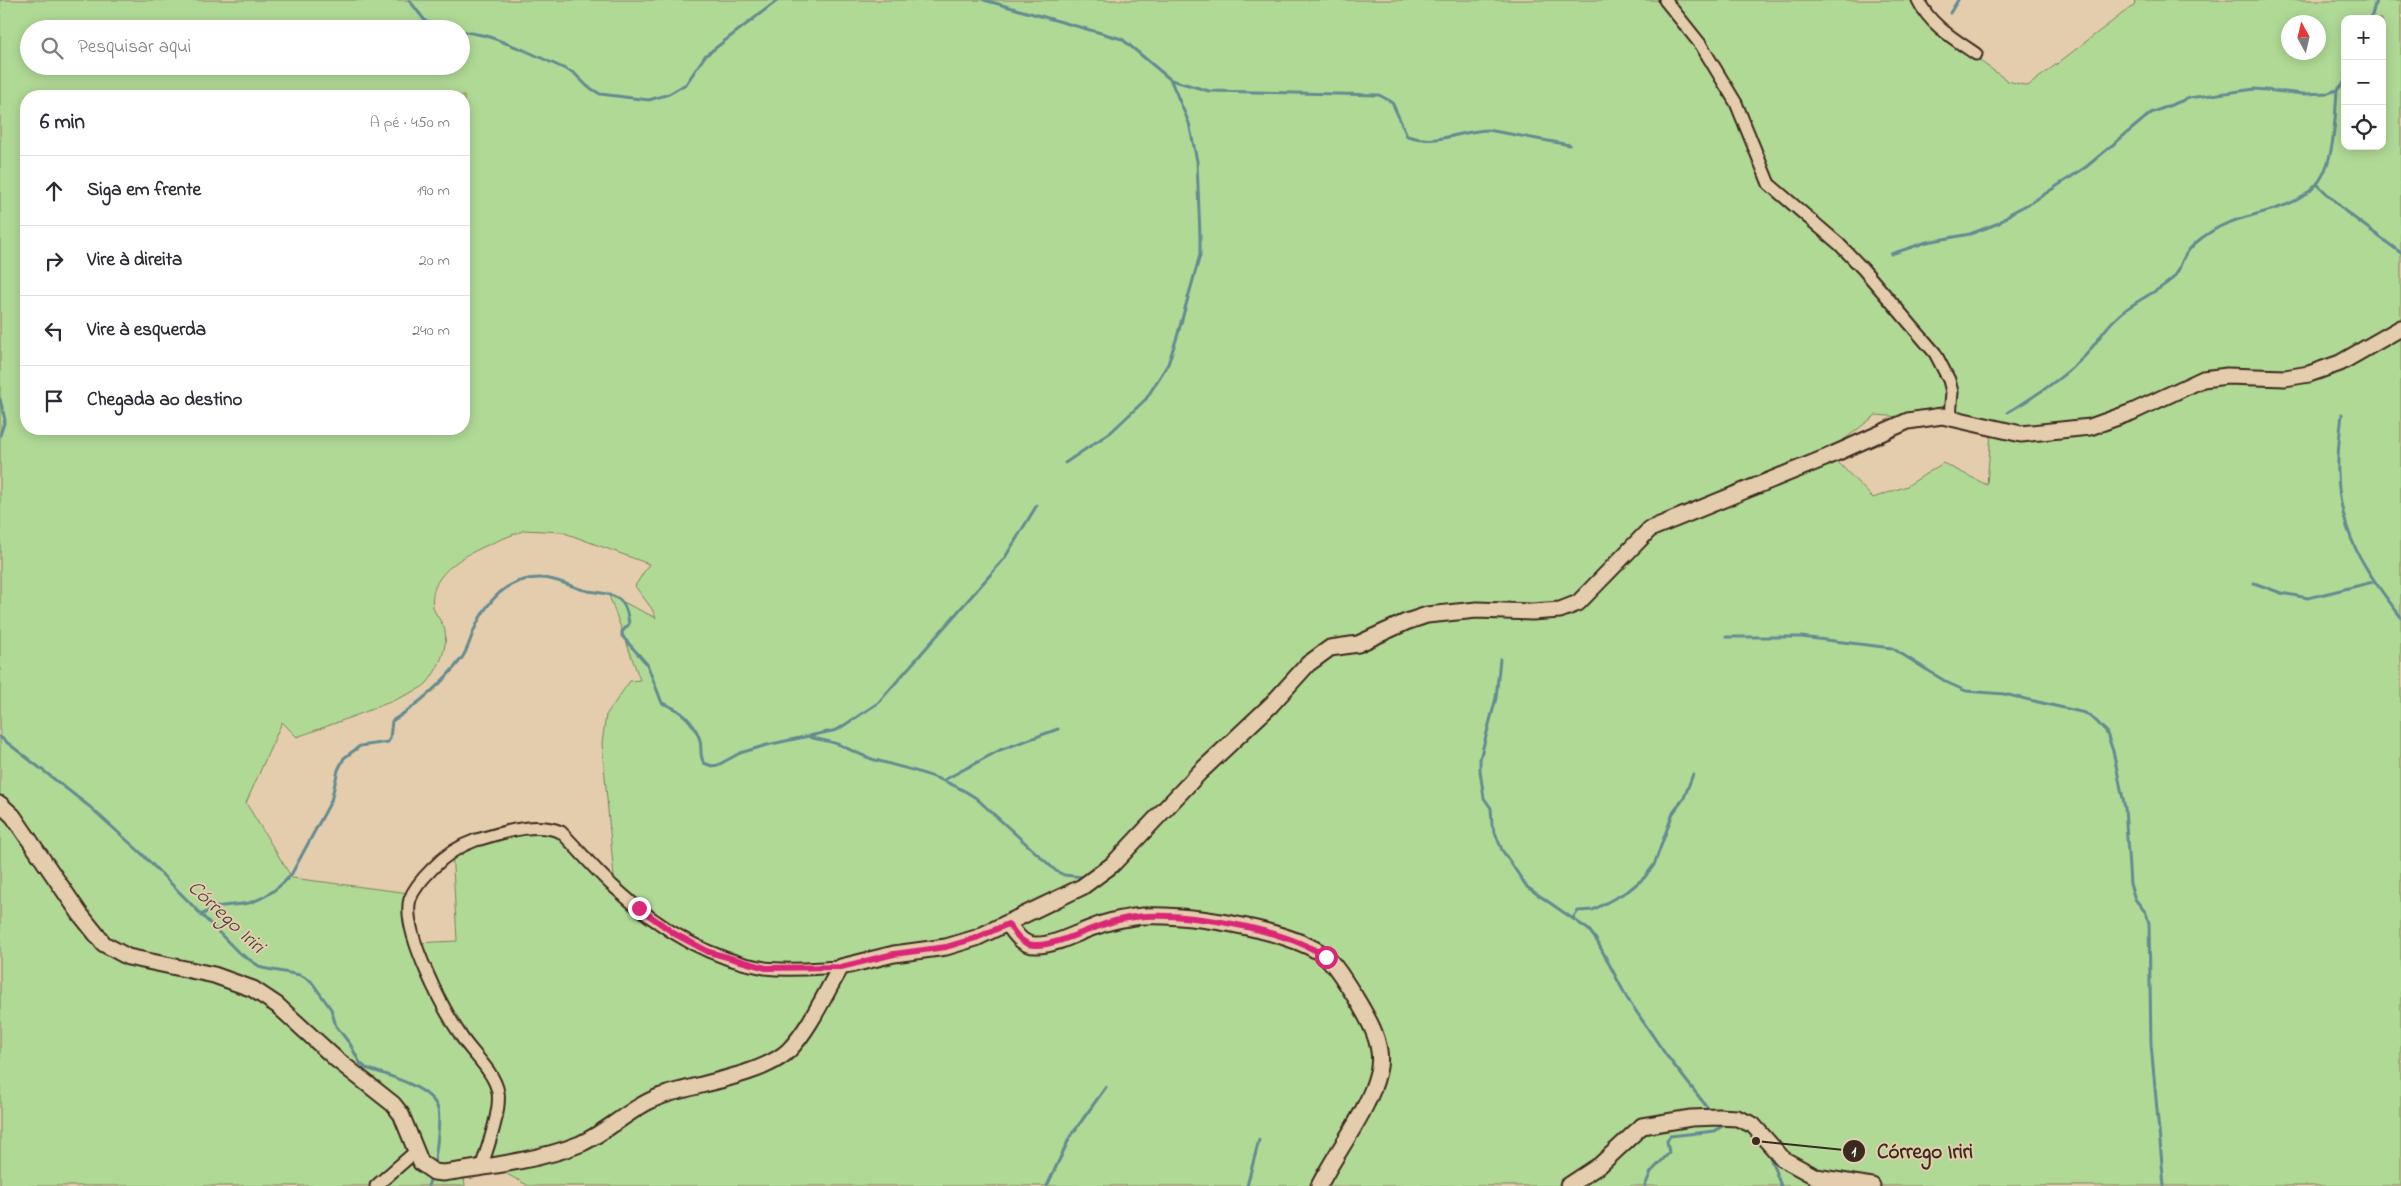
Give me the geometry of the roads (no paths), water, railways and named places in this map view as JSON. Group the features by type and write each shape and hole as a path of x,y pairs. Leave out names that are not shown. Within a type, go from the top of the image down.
{"street":[{"path":"1665,0 1701,45 1736,103 1769,184 1845,250 1935,353 1950,380 1952,392 1950,417"},
{"path":"1918,0 1929,16 1946,34 1976,54"},
{"path":"482,1166 497,1108 498,1092 495,1084 457,1030 422,960 410,930 410,900 417,887 440,861 455,849 477,840 527,828 542,826 561,832 612,886 675,934 709,952 766,968 841,967 894,954 946,947 976,938 1008,924 1082,887 1112,865 1189,784 1271,705 1308,664 1330,648 1358,644 1406,622 1427,616 1477,610 1532,612 1560,610 1578,603 1650,529 1825,458 1908,421 1942,416 2021,434 2090,427 2132,412 2202,379 2227,376 2286,378 2309,374 2340,363 2401,328"},
{"path":"0,804 13,816 80,914 104,944 128,957 214,975 253,989 277,1005 336,1060 393,1104 404,1119 418,1158 434,1172 482,1166 553,1153 580,1144 644,1104 661,1096 749,1070 778,1058 789,1049 805,1027 841,967"},
{"path":"1008,924 1020,940 1036,946 1067,938 1096,926 1135,917 1203,919 1281,937 1313,948 1326,957 1340,972 1356,999 1379,1045 1381,1058 1378,1074 1357,1122 1319,1186"},
{"path":"1568,1186 1600,1165 1642,1126 1691,1118 1719,1117 1737,1118 1753,1124 1783,1159 1816,1177 1872,1186"},
{"path":"376,1186 418,1158"}],"waterway":[{"path":"409,0 424,20"},
{"path":"470,33 487,36 524,50 574,73 587,86 600,94 649,100 669,94 686,84 705,56 778,0"},
{"path":"984,0 1122,39 1171,80 1209,91 1379,95 1392,102 1407,136 1419,139 1439,139 1488,130 1570,145"},
{"path":"1950,13 1958,0"},
{"path":"2372,15 2376,0"},
{"path":"1065,463 1111,432 1146,399 1168,364 1200,255 1197,161 1189,123 1171,81"},
{"path":"1891,254 1927,242 1970,234 1999,223 2011,213 2034,201 2086,167 2151,113 2189,98 2255,89 2303,94 2328,93 2337,90 2341,86"},
{"path":"2008,412 2058,380 2085,356 2116,318 2172,279 2188,251 2200,239 2231,222 2295,201 2316,185 2327,165 2333,140 2337,90"},
{"path":"2317,184 2345,211 2401,253"},
{"path":"0,399 5,420 0,435"},
{"path":"2342,414 2338,465 2343,514 2356,550 2376,584 2401,617"},
{"path":"201,916 218,907 249,903 261,898 277,888 291,875 331,801 338,770 344,758 360,746 388,742 392,721 412,708 438,685 464,655 474,630 485,610 499,593 518,582 547,578 582,590 618,598 625,607 629,624 622,632 622,636 647,664 662,703 680,712 694,727 700,740 702,760 704,763 712,766 718,765 740,753 767,745 837,730 878,703 1004,559 1037,505"},
{"path":"2254,583 2281,593 2308,598 2373,582"},
{"path":"1726,637 1801,637 1892,648 1948,683 1966,691 2004,694 2085,713 2106,731 2113,751 2125,808 2130,884 2135,899 2146,913 2149,923 2151,1044 2164,1186"},
{"path":"1500,659 1496,698 1480,759 1480,771 1484,798 1491,808 1492,825 1502,850 1527,887 1589,930 1597,941 1627,998 1666,1055 1711,1112"},
{"path":"944,780 1000,750 1058,729"},
{"name":"Córrego Iriri","path":"0,737 90,807 141,853 238,952 262,968 300,975 311,981 331,1009 336,1026 350,1044 360,1063 366,1068 395,1078 427,1094 434,1101 438,1109 438,1137 434,1166"},
{"path":"810,737 836,744 875,760 940,779 964,791 976,798 1056,871 1064,875 1083,877"},
{"path":"1573,918 1578,911 1593,910 1628,891 1644,878 1654,865 1673,813 1684,798 1693,774"},
{"path":"1047,1186 1070,1137 1106,1087"},
{"name":"Córrego Iriri","path":"1645,1186 1651,1172 1669,1153 1667,1141 1670,1136 1715,1131 1725,1124"},
{"name":"Córrego Iriri","path":"1745,1128 1763,1147"},
{"path":"1247,1186 1259,1140"},
{"name":"Córrego Iriri","path":"1768,1152 1781,1186"},
{"name":"Córrego Iriri","path":"428,1186 432,1175"}],"place":[{"name":"Córrego Iriri","path":"1756,1141"}]}
